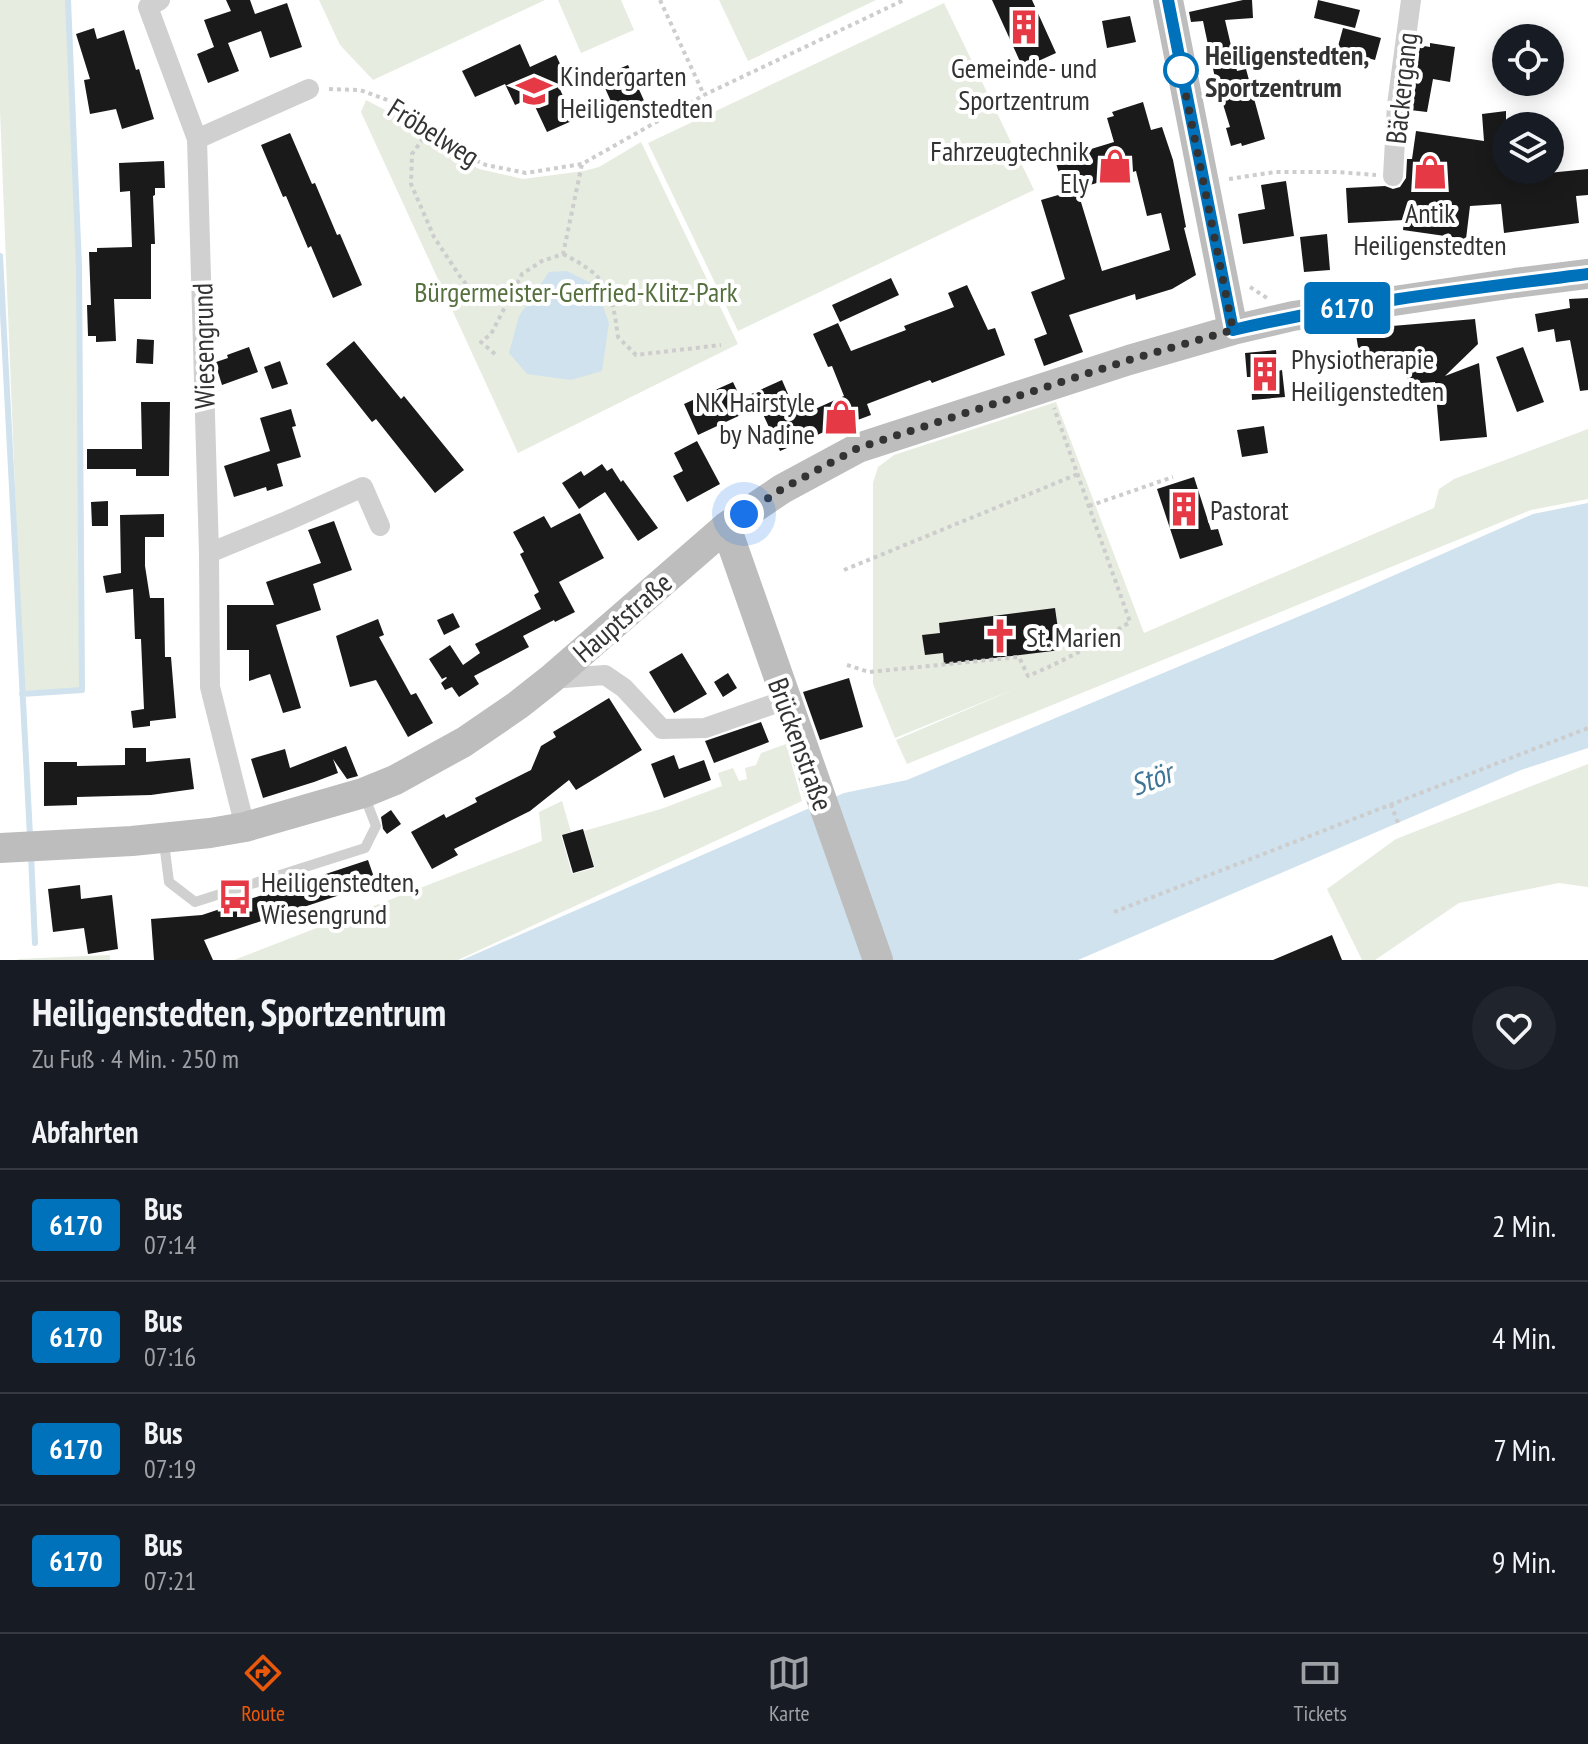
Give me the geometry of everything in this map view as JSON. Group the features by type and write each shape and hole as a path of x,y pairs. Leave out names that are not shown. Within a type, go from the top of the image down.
{"main road":[{"path":"1168,0 1233,330"},
{"name":"Hauptstraße","path":"17,848 164,838 245,827 363,793 395,780 458,746 518,705 726,527 782,489 858,448 1129,360 1233,330 1293,316 1588,274"},
{"name":"Brückenstraße","path":"726,527 878,960"}],"street":[{"name":"Wiesengrund","path":"160,0 148,7 197,139 210,687 245,827"},
{"name":"Bäckergang","path":"1393,176 1397,105 1411,0"},
{"path":"197,139 309,89"},
{"path":"209,553 363,487 380,526"},
{"path":"551,679 605,675 624,688 662,729 705,728 785,700"}],"lane":[{"path":"164,838 169,882 195,902 365,848 376,826 363,793"}],"path":[{"path":"660,0 704,95"},
{"name":"Fröbelweg","path":"309,89 360,90 390,101 460,153 486,165 526,173 582,164 704,95 904,0"},
{"path":"429,132 412,154 411,184 434,237 461,278 483,304 509,297"},
{"path":"563,254 582,164"},
{"path":"1203,183 1275,172 1393,176"},
{"path":"495,354 481,342 491,334 522,274 542,261 563,254 584,265 605,284 615,314 618,337 636,355 721,345"},
{"path":"847,665 869,672 1019,657 1028,676 1130,622 1047,387"},
{"path":"844,570 1078,474"},
{"path":"1089,506 1173,477"},
{"path":"1114,912 1588,728"},
{"path":"1391,804 1398,823"}],"green space":[{"path":"0,0 66,0 77,266 80,688 23,691 0,110"},
{"path":"319,0 545,0 373,80 340,45"},
{"path":"558,0 621,0 634,30 581,53"},
{"path":"719,0 876,0 748,61"},
{"path":"944,3 1034,190 738,331 648,143"},
{"name":"Bürgermeister-Gerfried-Klitz-Park","path":"366,100 402,119 479,169 523,179 599,167 641,142 738,344 518,453 361,112"},
{"path":"1056,402 1144,633 1434,508 1439,489 1454,479 1588,429 1588,499 1531,510 907,764 896,740 1020,687 895,738 873,684 873,483 878,467 894,455"},
{"path":"786,744 802,801 458,960 234,960 542,841 539,812 562,801 571,832 561,835 572,874 595,868 584,831 661,809 722,786 718,773 733,768 739,781 747,779 745,768 756,765 761,753"},
{"path":"1588,764 1588,887 1559,883 1459,903 1375,960 1362,960 1327,889 1396,839"},
{"path":"110,955 110,960 17,960 19,959"}],"water":[{"path":"567,271 595,285 609,323 602,371 571,380 527,374 509,353 519,316 549,272"},
{"name":"Stör","path":"1588,503 1588,748 1521,770 1078,960 462,960 844,793 907,780 1338,600 1533,514"}],"building":[{"path":"226,0 250,0 255,14 287,3 302,47 270,58 261,31 228,43 239,71 208,83 197,54 214,47 204,20 231,11"},
{"name":"Gemeinde- und Sportzentrum","path":"992,0 1032,0 1056,53 1023,68"},
{"path":"1252,0 1253,18 1225,20 1237,71 1246,69 1265,139 1231,146 1226,128 1230,127 1215,78 1203,21 1191,22 1189,12"},
{"path":"1318,0 1360,10 1355,28 1314,18"},
{"path":"1130,16 1136,42 1107,48 1102,21"},
{"path":"94,28 97,39 124,30 154,119 122,129 116,109 90,114 84,80 90,79 76,34"},
{"path":"1343,28 1381,38 1375,60 1337,50"},
{"path":"1430,43 1455,47 1450,82 1433,79 1427,112 1410,110 1418,45 1430,47"},
{"name":"Kindergarten Heiligenstedten","path":"520,44 530,67 556,55 568,81 558,85 574,120 547,132 531,98 515,105 505,84 475,97 462,71"},
{"path":"628,65 646,105 618,117 600,77"},
{"path":"1143,102 1151,130 1162,127 1173,160 1184,228 1196,275 1172,289 1136,300 1135,294 1069,315 1083,352 1044,366 1034,339 1047,334 1031,292 1065,279 1041,200 1065,193 1055,160 1114,142 1107,118 1114,116 1112,112","holes":["1136,171 1147,216 1161,213 1170,250 1102,271 1077,189"]},
{"path":"1492,113 1492,184 1564,184 1564,171 1588,169 1588,195 1576,196 1579,223 1504,233 1501,204 1470,206 1466,239 1403,230 1404,220 1348,223 1346,188 1400,187 1406,178 1407,159 1412,159 1416,131 1484,141 1482,114"},
{"path":"290,133 362,285 333,298 261,145"},
{"path":"164,161 165,188 155,188 153,196 155,244 151,244 151,299 114,299 116,341 96,342 96,336 88,336 87,305 91,305 89,252 97,252 97,248 132,247 130,191 120,192 119,163"},
{"path":"1286,181 1294,236 1243,244 1238,214 1265,209 1261,185"},
{"path":"1327,234 1330,270 1304,272 1300,237"},
{"path":"891,278 899,295 840,322 832,305"},
{"path":"967,285 988,330 995,328 1005,355 867,404 871,415 854,419 780,451 762,412 757,414 749,395 782,380 791,401 797,398 804,414 844,396 832,366 828,367 813,334 838,323 851,351 954,307 948,293"},
{"path":"1588,298 1588,390 1580,391 1570,340 1556,342 1554,329 1538,332 1535,314 1570,308 1569,299"},
{"path":"1475,319 1478,344 1445,376 1479,363 1487,437 1440,441 1435,382 1408,384 1405,360 1361,366 1355,328"},
{"path":"137,339 154,340 153,364 136,363"},
{"path":"354,341 464,470 435,493 376,419 372,422 326,364"},
{"path":"249,347 258,372 222,385 216,362"},
{"path":"1523,347 1544,402 1517,412 1496,357"},
{"name":"Physiotherapie Heiligenstedten","path":"1276,350 1285,397 1252,400 1245,353"},
{"path":"280,361 288,384 272,389 264,367"},
{"path":"733,382 747,412 698,435 684,404"},
{"path":"141,402 170,402 169,476 136,476 136,469 87,469 87,449 142,449"},
{"path":"291,409 296,426 292,427 301,457 277,464 283,486 267,491 266,487 234,497 224,466 270,451 260,418"},
{"path":"1264,426 1268,453 1242,457 1237,430"},
{"path":"697,441 720,484 687,502 673,476 683,471 674,453"},
{"path":"602,464 607,471 612,468 621,482 623,480 658,528 638,541 605,492 579,509 562,483 581,471 584,476"},
{"name":"Pastorat","path":"1194,477 1211,530 1218,529 1223,545 1180,559 1157,489"},
{"path":"108,501 108,526 92,526 91,502"},
{"path":"580,513 604,558 559,582 575,612 523,636 529,647 474,676 479,684 459,697 452,687 445,690 441,683 447,678 442,679 429,659 450,645 463,665 480,653 475,644 541,609 534,595 539,592 513,532 544,516 551,528"},
{"path":"164,514 164,537 145,537 145,566 150,598 164,598 165,657 171,657 176,718 150,721 150,726 133,728 131,711 144,709 141,639 135,639 133,589 106,593 103,576 121,573 120,515"},
{"path":"334,521 352,570 313,584 321,610 276,625 301,708 283,713 270,674 249,681 249,650 227,650 227,605 274,605 266,582 321,563 308,530"},
{"name":"St. Marien","path":"1055,608 1061,650 944,664 943,653 925,655 922,635 940,633 939,623"},
{"path":"453,613 460,627 444,635 437,620"},
{"path":"378,619 384,635 379,637 411,695 416,693 433,723 408,737 376,680 350,687 336,636"},
{"path":"682,653 707,694 674,713 649,672"},
{"path":"728,673 737,688 723,697 714,682"},
{"path":"849,678 863,727 820,740 803,692"},
{"path":"609,698 642,750 576,790 569,780 530,811 454,849 458,855 432,869 411,832 444,814 446,818 477,802 475,798 531,770 541,746 556,737 553,732"},
{"path":"761,722 769,742 714,763 705,741"},
{"path":"346,746 358,776 347,779 333,759 338,773 263,798 251,759 285,749 290,768"},
{"path":"125,748 146,748 146,762 190,758 194,789 151,795 77,797 77,805 44,806 44,762 77,762 77,766 125,765"},
{"path":"674,755 679,769 704,760 711,780 664,798 651,764"},
{"path":"391,810 401,824 387,834 381,817"},
{"path":"583,829 594,867 573,873 562,835"},
{"path":"368,860 376,883 204,940 213,960 154,960 151,919 202,915"},
{"path":"80,885 81,899 112,895 118,949 88,954 84,928 53,932 48,889"},
{"path":"1332,935 1342,960 1273,960"}],"waterway":[{"path":"22,694 82,690 79,267 68,0"},
{"path":"0,256 30,836"},
{"path":"31,855 35,943"}],"bus line":[{"name":"6170","path":"1168,0 1233,330 1293,316 1588,274"}],"place":[{"name":"Gemeinde- und Sportzentrum","path":"1024,27"},
{"name":"Heiligenstedten, Sportzentrum","path":"1181,70"},
{"name":"Kindergarten Heiligenstedten","path":"534,91"},
{"name":"Fahrzeugtechnik Ely","path":"1115,166"},
{"name":"Antik Heiligenstedten","path":"1430,172"},
{"name":"Physiotherapie Heiligenstedten","path":"1265,374"},
{"name":"NK Hairstyle by Nadine","path":"841,417"},
{"name":"Pastorat","path":"1184,509"},
{"name":"St. Marien","path":"1000,636"},
{"name":"Heiligenstedten, Wiesengrund","path":"235,897"}],"route":[{"path":"744,514 782,489 858,448 1129,360 1233,330 1181,70"}]}
